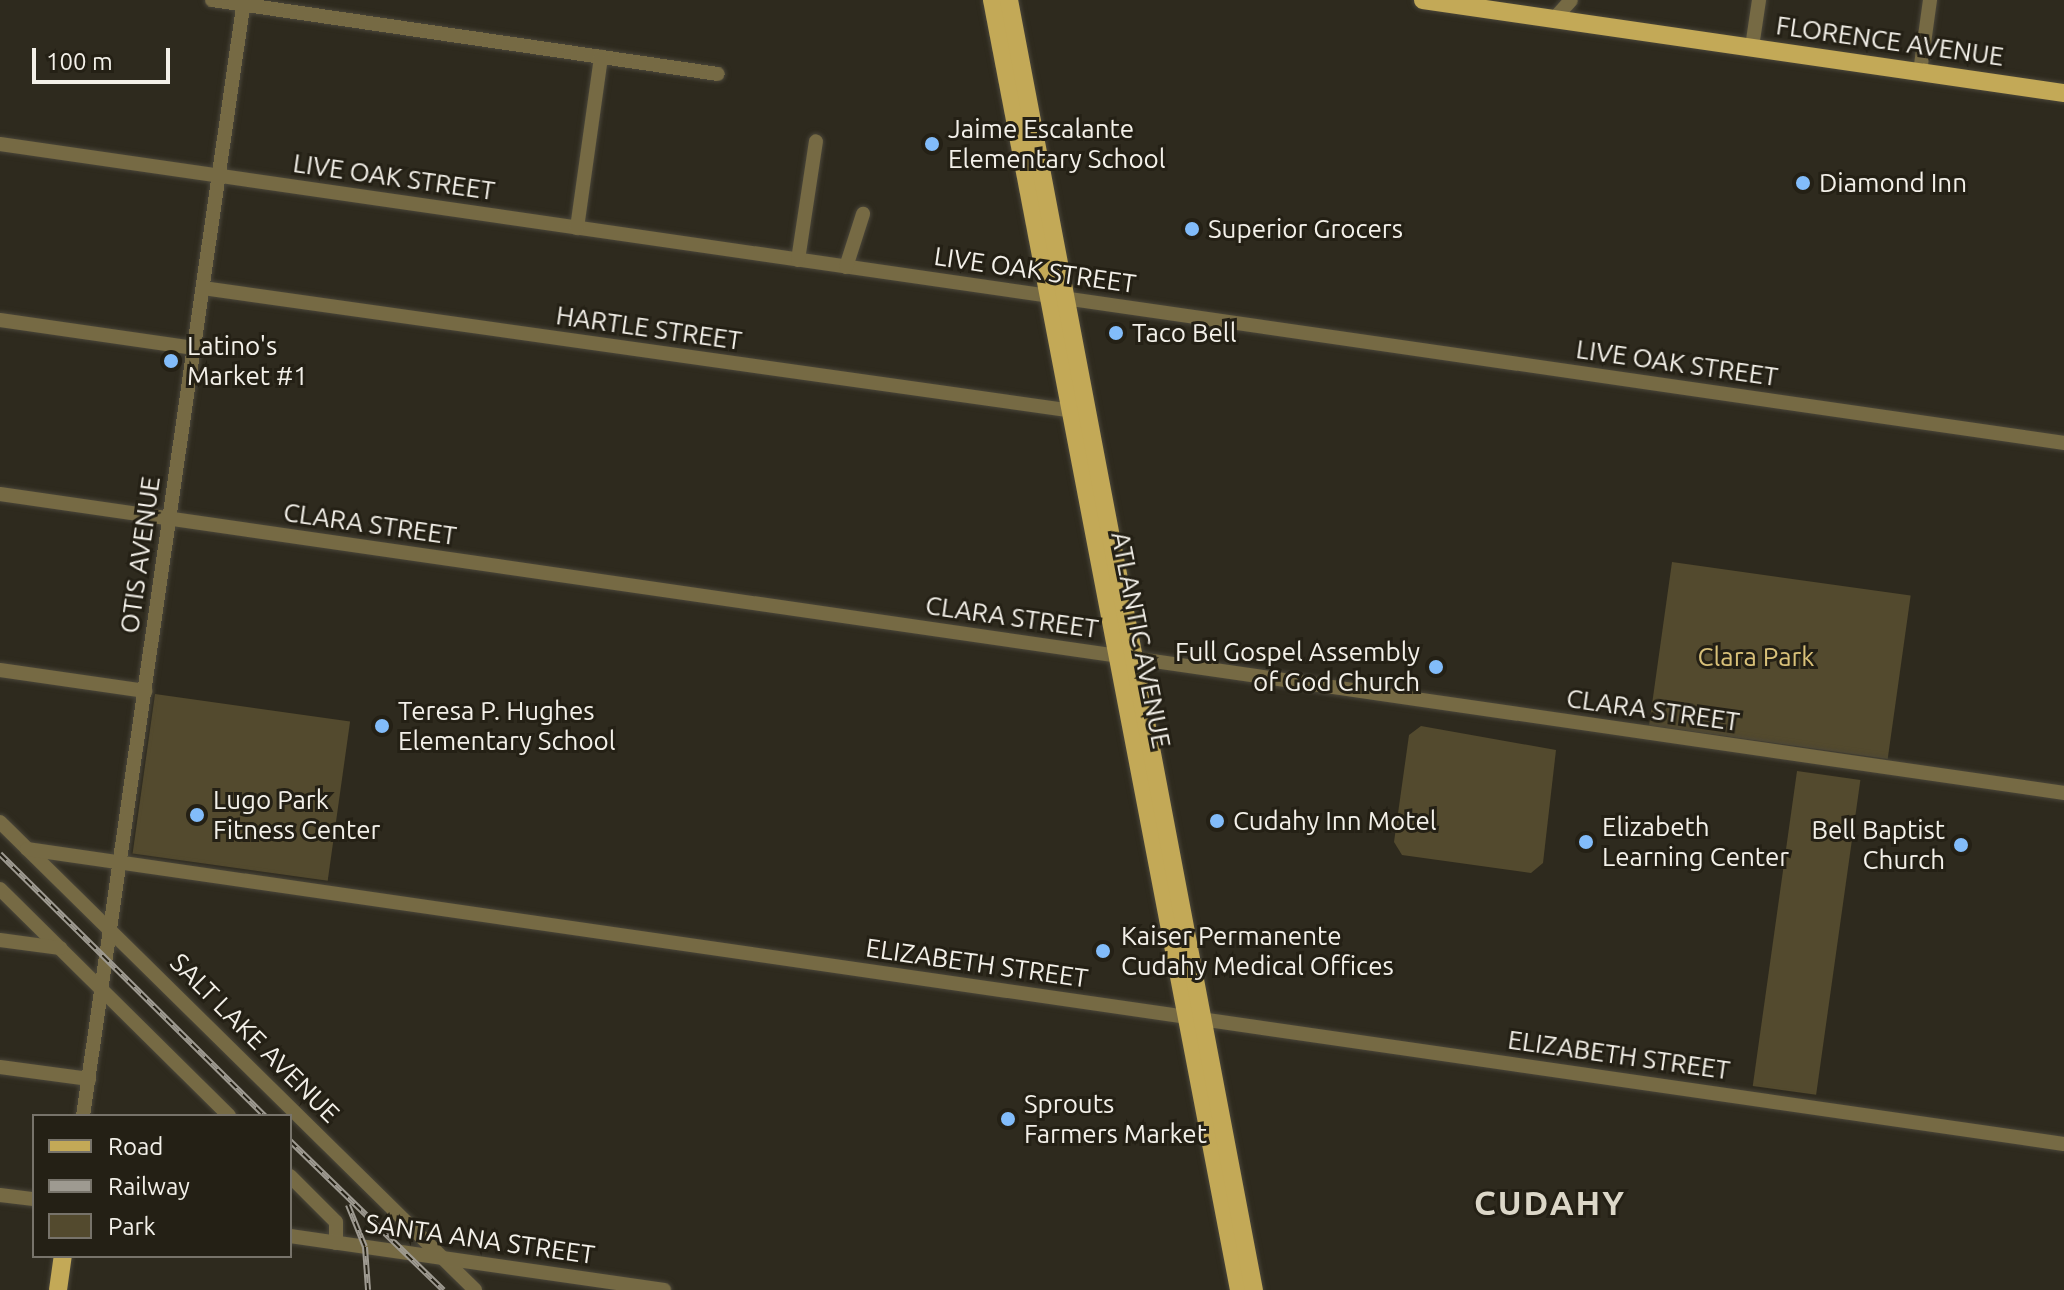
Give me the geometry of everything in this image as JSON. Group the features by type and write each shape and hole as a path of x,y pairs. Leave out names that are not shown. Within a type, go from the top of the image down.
{"main road":[{"name":"ATLANTIC AVENUE","path":"992,0 1080,412 1194,1018 1239,1290"},
{"name":"ATLANTIC AVENUE","path":"1009,0 1058,298"},
{"name":"FLORENCE AVENUE","path":"1423,0 2064,93"},
{"name":"ATLANTIC AVENUE","path":"1194,1018 1254,1290"},
{"path":"58,1290 63,1258"}],"street":[{"path":"212,0 244,2 718,74"},
{"path":"1554,19 1571,0"},
{"path":"1752,47 1759,0"},
{"path":"1920,72 1930,0"},
{"name":"OTIS AVENUE","path":"83,1114 244,2"},
{"path":"577,228 601,57"},
{"path":"798,260 816,141"},
{"name":"LIVE OAK STREET","path":"0,144 2064,443"},
{"path":"846,267 863,214"},
{"name":"HARTLE STREET","path":"203,288 1080,412"},
{"path":"0,320 194,348"},
{"name":"CLARA STREET","path":"0,494 2064,793"},
{"path":"0,670 145,691"},
{"name":"SALT LAKE AVENUE","path":"0,822 475,1290"},
{"name":"ELIZABETH STREET","path":"27,849 2064,1144"},
{"path":"0,889 227,1114"},
{"path":"0,940 60,948"},
{"path":"0,1067 89,1079"},
{"path":"292,1178 336,1222 336,1243"},
{"path":"0,1195 32,1199"},
{"name":"SANTA ANA STREET","path":"292,1236 664,1290"}],"green space":[{"name":"Clara Park","path":"1672,562 1911,596 1888,759 1649,725"},
{"path":"155,694 350,721 328,881 133,853"},
{"path":"1421,726 1556,750 1543,863 1531,873 1402,855 1394,842 1409,735"},
{"path":"1797,771 1860,780 1816,1095 1753,1086"}],"railway":[{"path":"0,854 263,1114"},
{"path":"292,1143 443,1290"},
{"path":"348,1205 365,1247 368,1290"}],"place":[{"name":"Jaime Escalante Elementary School","path":"932,144"},
{"name":"Diamond Inn","path":"1803,183"},
{"name":"Superior Grocers","path":"1192,229"},
{"name":"Taco Bell","path":"1116,333"},
{"name":"Latino's Market #1","path":"171,361"},
{"name":"Full Gospel Assembly of God Church","path":"1436,667"},
{"name":"Teresa P. Hughes Elementary School","path":"382,726"},
{"name":"Lugo Park Fitness Center","path":"197,815"},
{"name":"Cudahy Inn Motel","path":"1217,821"},
{"name":"Elizabeth Learning Center","path":"1586,842"},
{"name":"Bell Baptist Church","path":"1961,845"},
{"name":"Kaiser Permanente Cudahy Medical Offices","path":"1103,951"},
{"name":"Sprouts Farmers Market","path":"1008,1119"}],"district":[{"name":"CUDAHY","path":"1550,1203"}]}
